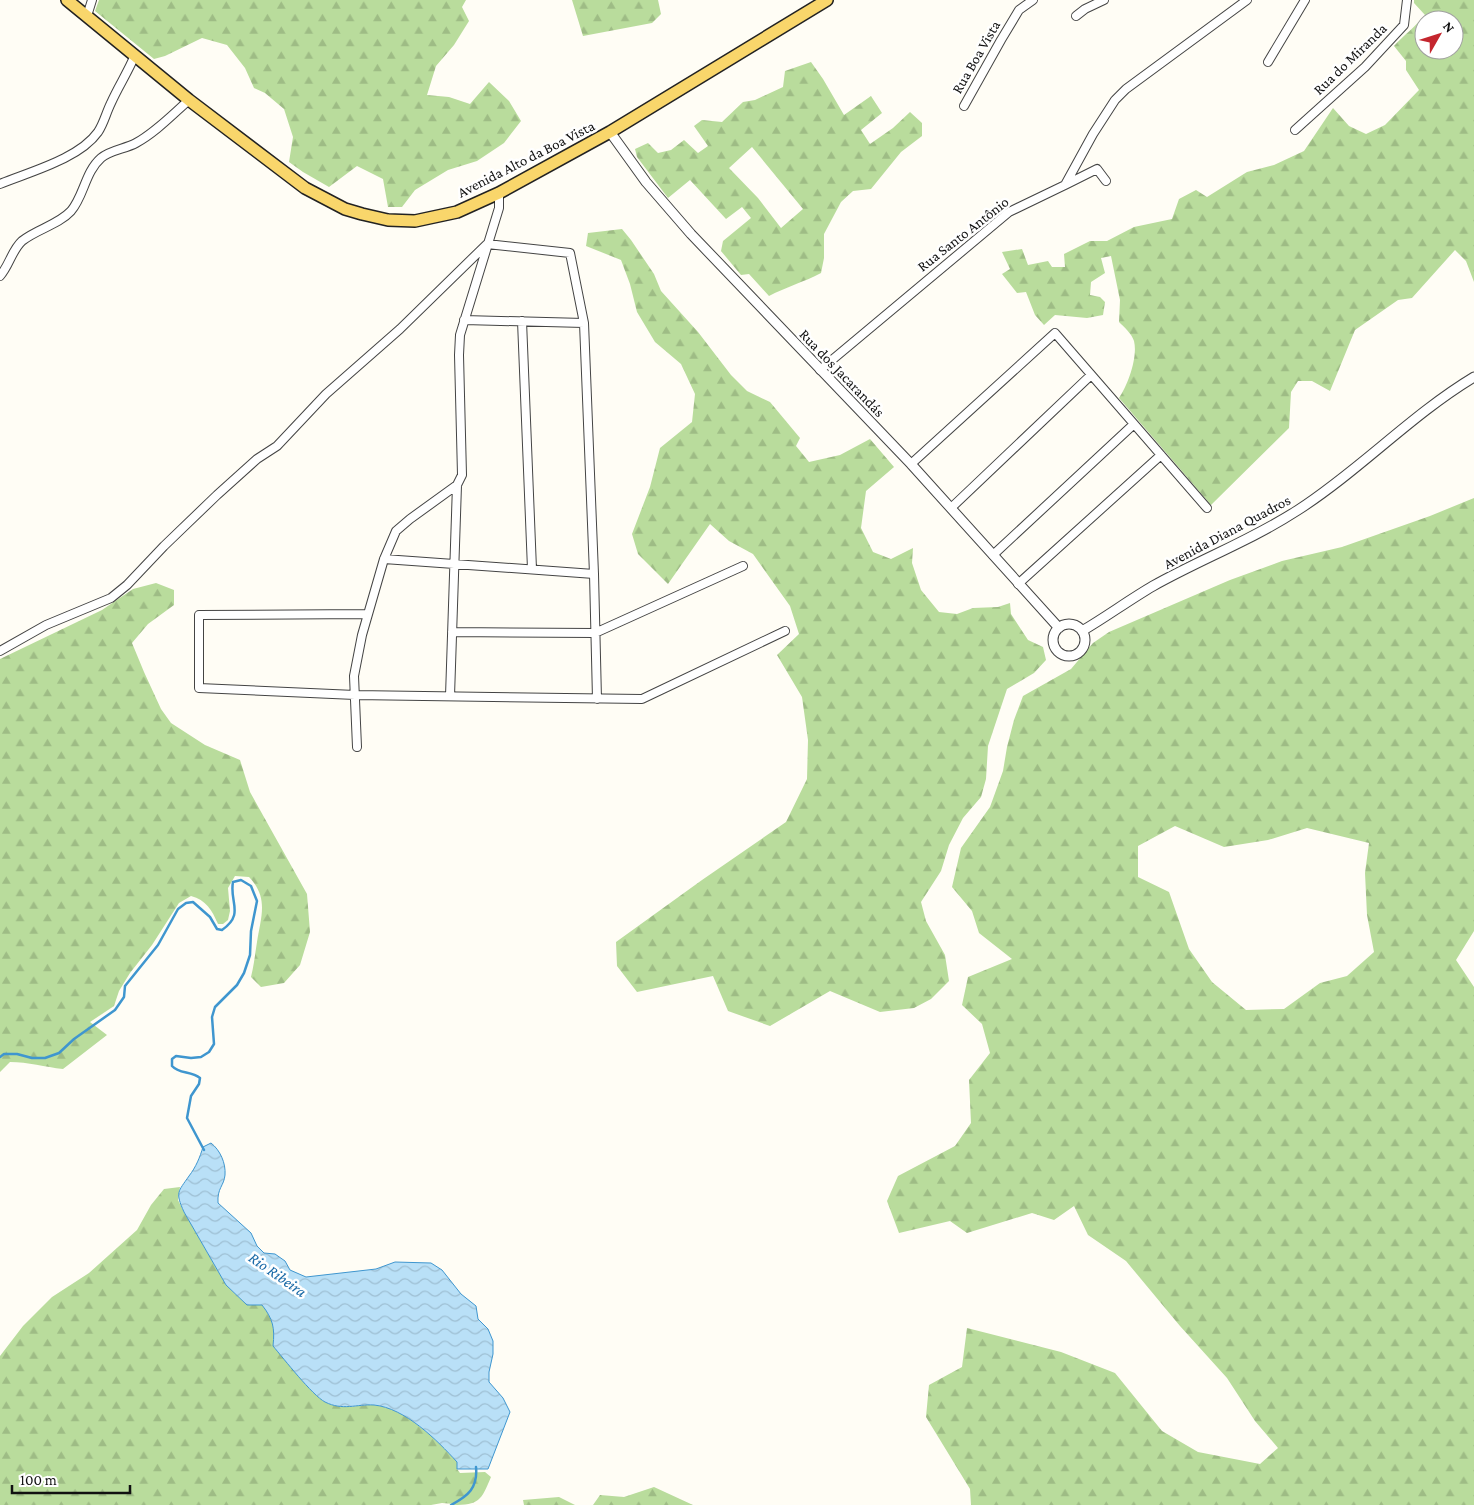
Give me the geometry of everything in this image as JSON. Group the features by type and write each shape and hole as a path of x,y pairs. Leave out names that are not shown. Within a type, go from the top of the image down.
{"main road":[{"name":"Avenida Alto da Boa Vista","path":"67,0 189,100 305,188 345,209 388,220 415,221 457,212 499,193 610,132 827,0"}],"street":[{"path":"87,16 92,0"},
{"name":"Rua Boa Vista","path":"964,106 1019,10 1033,0"},
{"path":"1076,16 1085,9 1104,0"},
{"path":"1065,185 1114,100 1126,89 1247,0"},
{"path":"1268,62 1305,0"},
{"name":"Rua do Miranda","path":"1295,130 1365,67 1404,25 1407,0"},
{"path":"0,184 77,151 89,142 98,132 121,80 129,69 135,55"},
{"path":"0,276 7,268 20,243 70,212 100,159 146,137 189,100"},
{"name":"Rua dos Jacarandás","path":"610,132 646,182 691,234 911,464 1059,628"},
{"name":"Rua Santo Antônio","path":"820,370 1009,212 1097,170 1106,181"},
{"path":"450,696 457,485 462,475 458,355 464,320 499,208 499,193"},
{"path":"487,244 570,253 584,323 597,699"},
{"path":"0,651 46,625 111,598 127,585 190,520 257,459 277,446 326,394 400,329 487,244"},
{"path":"464,320 584,323"},
{"path":"522,322 532,569"},
{"path":"911,464 1055,333 1207,508"},
{"path":"951,508 1091,375"},
{"name":"Avenida Diana Quadros","path":"1082,631 1153,586 1245,541 1299,509 1332,486 1437,401 1474,376"},
{"path":"993,555 1134,424"},
{"path":"1018,584 1161,455"},
{"path":"357,747 354,676 362,635 384,559 396,531 457,485"},
{"path":"384,559 594,574"},
{"path":"452,632 595,633 743,566"},
{"path":"368,614 199,615 198,688 355,694 642,699 785,631"},
{"path":"1065,625 1077,626 1082,631 1085,638 1083,648 1075,655 1067,656 1061,653 1054,645 1054,637 1059,628 1065,625"}],"green space":[{"path":"99,0 466,0 462,7 469,21 454,45 436,66 427,95 449,97 470,104 489,82 509,101 521,121 504,143 477,161 448,170 415,190 402,207 388,207 383,179 357,166 329,187 289,162 293,137 284,109 265,93 254,88 245,68 227,45 202,38 165,56 154,59 95,11"},
{"path":"572,0 658,0 661,14 652,23 583,36"},
{"path":"1414,0 1474,0 1474,282 1466,261 1455,250 1412,298 1398,300 1355,330 1330,391 1312,381 1298,381 1291,392 1289,428 1211,505 1119,398 1126,386 1131,371 1135,348 1132,336 1119,322 1120,300 1111,256 1101,258 1105,273 1091,282 1090,295 1100,297 1105,302 1103,315 1087,318 1055,315 1044,325 1035,315 1026,292 1017,293 1002,274 1010,269 1002,252 1022,249 1028,265 1048,261 1052,267 1065,267 1064,254 1090,241 1107,241 1134,227 1172,219 1179,199 1196,190 1207,197 1247,172 1274,165 1304,151 1333,108 1349,126 1366,134 1385,125 1419,90 1406,70 1406,61 1394,46 1414,26 1414,60 1464,60 1464,10 1420,10 1414,3"},
{"path":"811,62 844,115 871,96 882,113 861,130 870,144 893,128 910,112 922,123 922,136 901,152 871,189 853,191 841,202 824,234 824,258 821,273 769,296 749,274 741,275 721,251 723,241 751,218 742,207 726,219 690,180 668,198 637,157 635,149 648,143 658,153 671,150 684,140 698,153 708,146 694,126 702,120 722,122 743,102 755,100 783,87 785,71","holes":["752,147 803,209 781,228 758,198 729,168"]},
{"path":"622,229 654,274 661,291 698,332 731,375 747,391 770,402 800,438 796,446 809,462 840,455 870,439 894,467 866,491 861,528 873,552 891,559 913,548 912,563 921,590 939,612 957,614 973,608 998,607 1010,603 1011,614 1028,640 1043,647 1046,660 1034,673 1007,689 988,746 986,779 981,797 963,818 949,845 941,871 921,902 926,921 945,955 949,981 931,999 914,1008 880,1012 830,991 770,1026 728,1011 713,976 637,992 617,966 616,942 786,822 807,779 808,740 802,697 777,655 799,634 790,606 753,554 729,541 710,524 668,584 638,554 632,534 650,487 660,448 692,422 695,394 681,364 655,342 637,312 630,284 621,260 586,246 588,233"},
{"path":"1474,498 1474,931 1456,960 1474,987 1474,1505 971,1505 970,1489 926,1417 929,1385 962,1367 967,1328 1061,1352 1115,1373 1162,1431 1198,1452 1260,1464 1278,1448 1255,1421 1227,1378 1180,1326 1126,1261 1088,1235 1074,1206 1054,1220 1032,1213 967,1233 950,1221 899,1233 887,1201 898,1176 955,1146 971,1123 969,1080 990,1053 982,1024 962,1005 968,977 1012,959 979,933 972,911 952,887 961,848 990,807 1003,771 1014,720 1023,696 1071,669 1093,643 1109,632 1230,580 1282,561 1342,547 1430,516","holes":["1175,826 1224,847 1268,840 1307,828 1369,843 1365,873 1367,915 1374,952 1347,976 1320,983 1284,1009 1246,1010 1212,982 1189,949 1169,892 1138,877 1138,846"]},
{"path":"156,583 174,590 174,605 148,624 132,643 161,709 171,723 205,745 240,760 250,792 307,894 310,932 300,965 284,983 261,987 251,977 262,916 261,900 259,892 249,877 235,876 228,888 230,911 228,920 223,924 218,924 208,906 201,900 191,896 179,903 152,945 130,973 119,991 114,1006 90,1022 107,1035 63,1069 10,1062 0,1072 0,659 102,610 133,589"},
{"path":"180,1187 178,1200 226,1285 247,1305 262,1305 269,1315 272,1324 274,1334 273,1346 313,1392 332,1405 344,1407 374,1405 386,1407 420,1426 457,1462 457,1469 460,1473 485,1472 491,1477 478,1500 468,1504 453,1505 442,1503 431,1505 0,1505 0,1356 23,1326 52,1297 89,1273 137,1230 151,1205 164,1189"},
{"path":"654,1487 693,1505 593,1505 600,1495 624,1497"},
{"path":"559,1497 575,1505 524,1505 523,1500"}],"water":[{"path":"211,1143 222,1157 225,1166 218,1203 251,1233 257,1246 264,1253 275,1254 285,1261 290,1270 306,1277 376,1269 395,1262 431,1263 442,1270 461,1294 476,1306 478,1319 488,1329 493,1341 489,1382 503,1398 510,1412 488,1469 457,1469 457,1462 420,1426 386,1407 367,1405 344,1407 325,1402 291,1368 273,1346 274,1334 271,1319 266,1310 262,1305 247,1305 226,1285 181,1205 180,1189 196,1166 203,1147"}],"waterway":[{"name":"Rio Ribeira","path":"0,1057 4,1054 17,1054 32,1058 45,1058 59,1053 74,1039 115,1010 124,997 125,986 158,945 178,909 186,903 193,902 210,917 217,929 222,930 229,924 235,913 233,882 241,880 251,886 257,901 251,931 250,955 244,973 237,985 215,1007 212,1017 214,1044 209,1052 201,1057 176,1056 172,1059 172,1066 175,1069 200,1078 199,1084 191,1096 187,1118 204,1150"},
{"name":"Rio Ribeira","path":"451,1505 467,1495 471,1490 475,1481 476,1467"}]}
